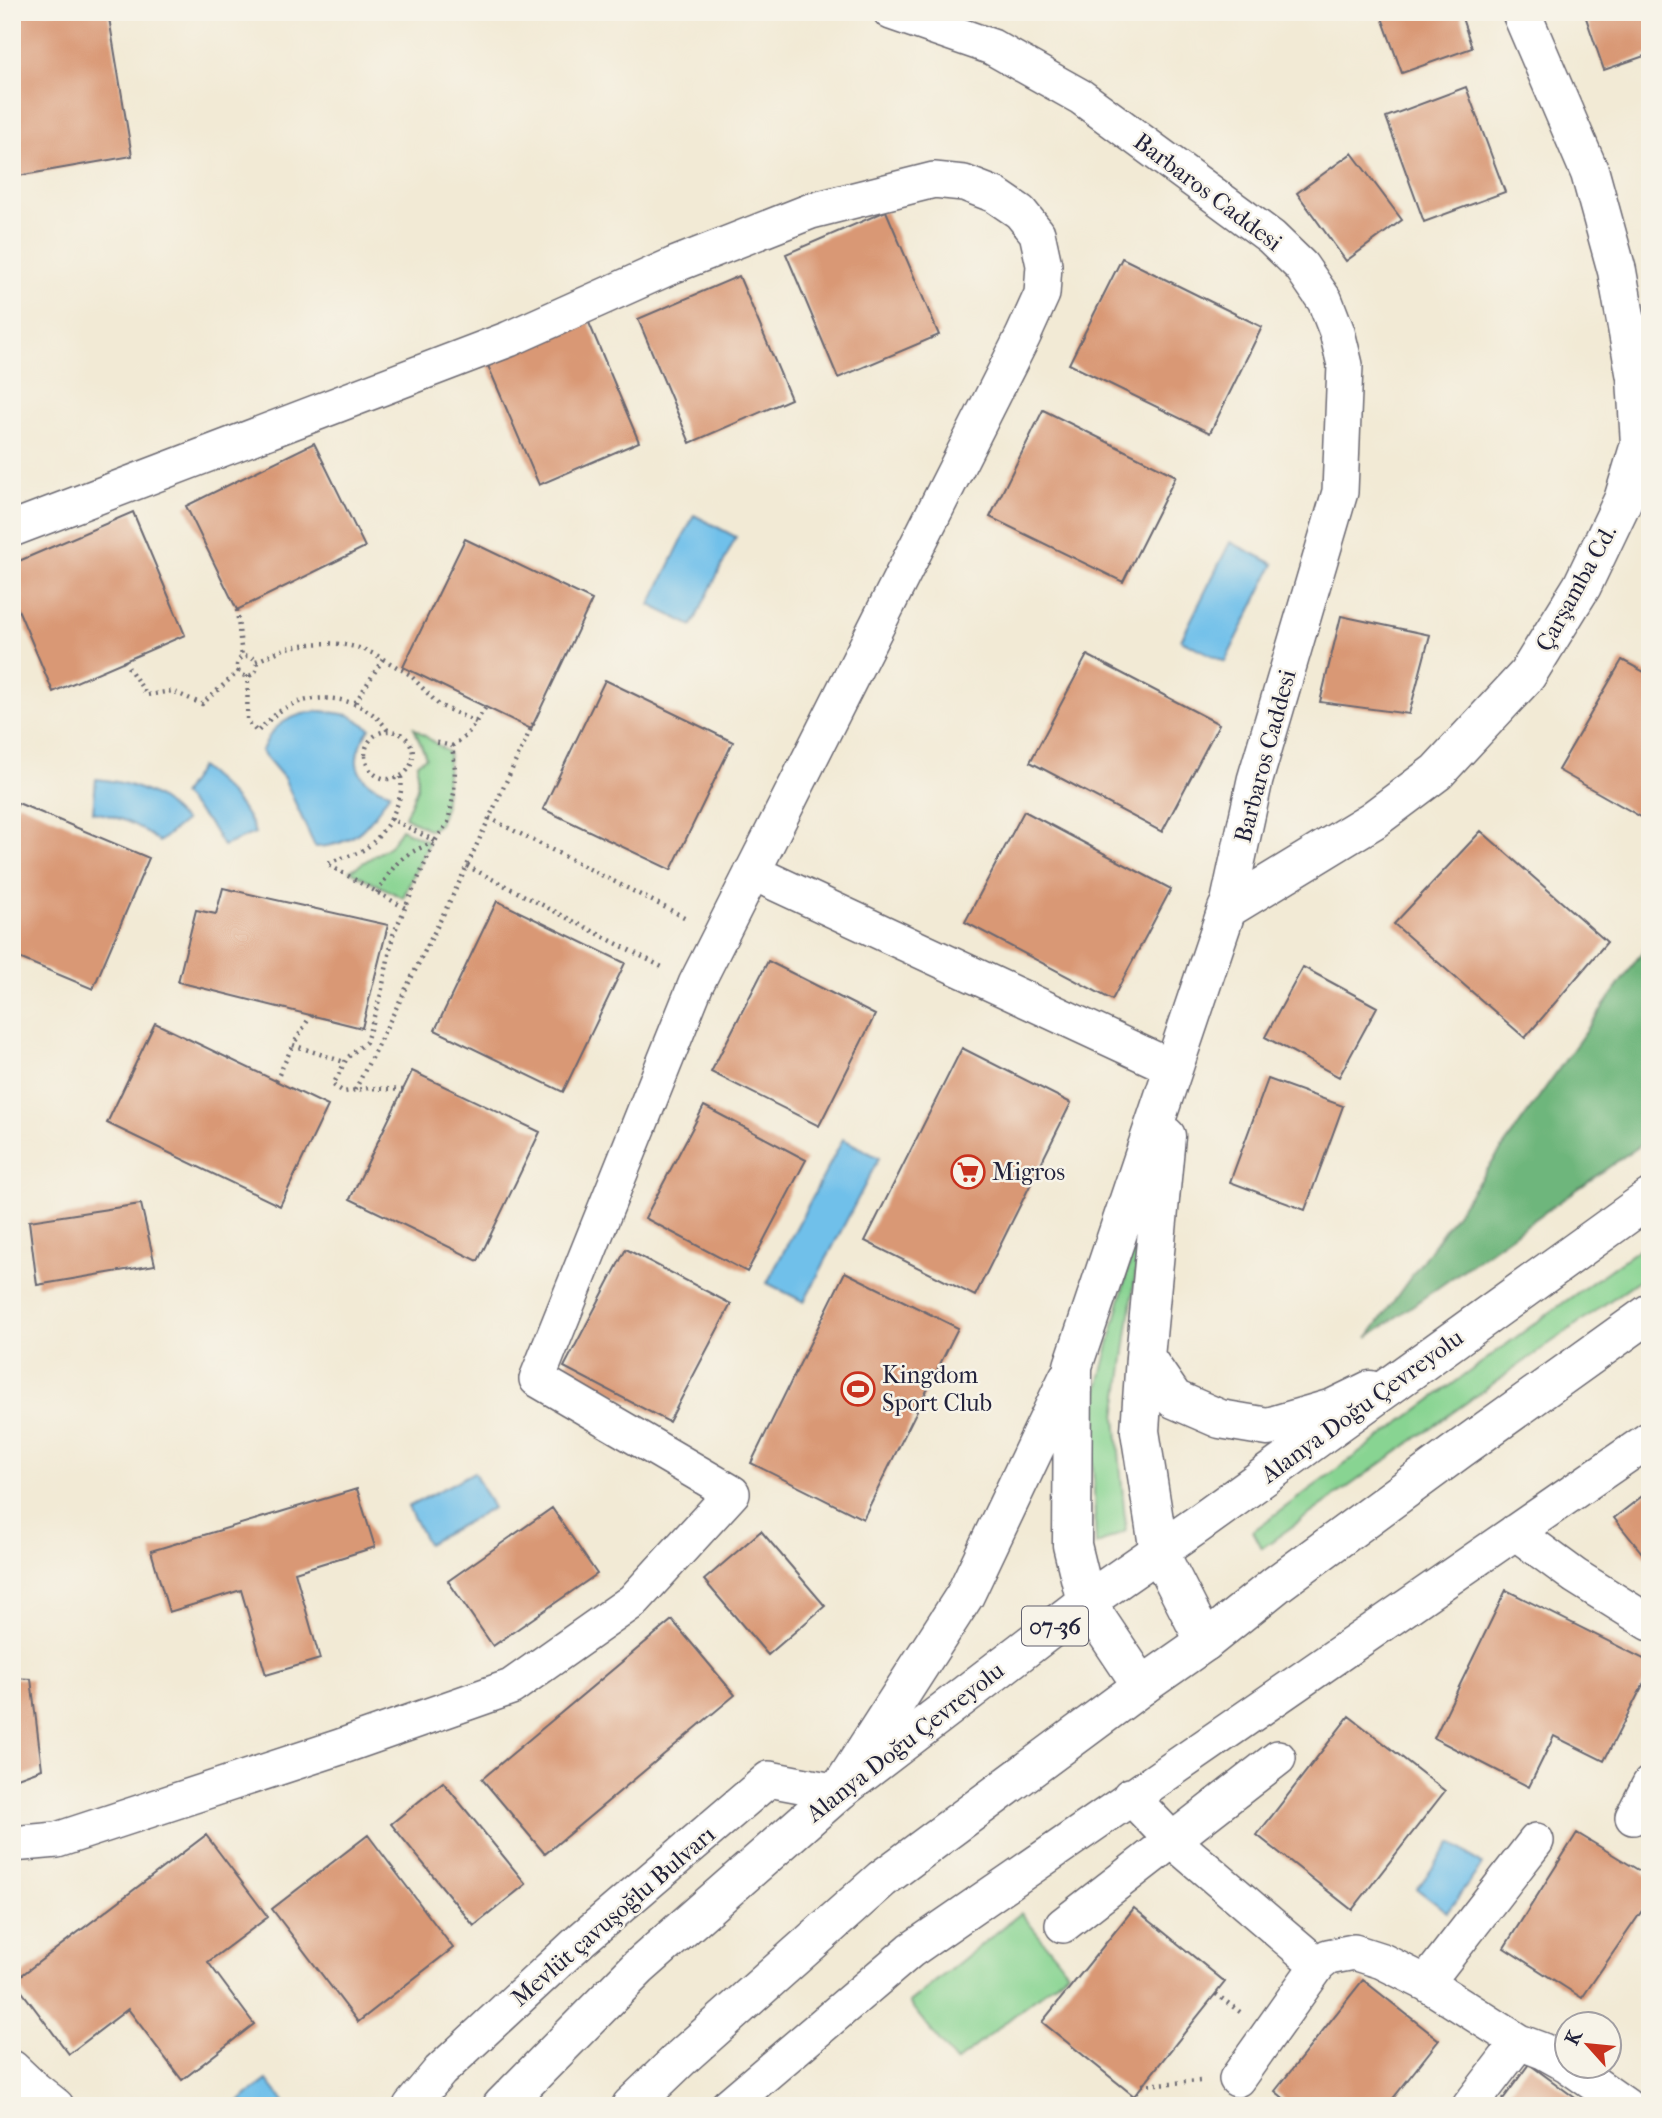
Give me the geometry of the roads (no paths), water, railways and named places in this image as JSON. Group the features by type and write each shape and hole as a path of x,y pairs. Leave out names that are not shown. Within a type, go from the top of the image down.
{"main road":[{"name":"Çarşamba Cd.","path":"1227,909 1373,820 1437,772 1527,675 1582,586 1623,500 1640,444 1636,378 1617,271 1590,173 1521,12"},
{"path":"838,1792 965,1595 1073,1366 1227,909"},
{"path":"1173,1068 1140,1431 1159,1552 1205,1642"},
{"name":"Alanya Doğu Çevreyolu","path":"502,2106 639,1967 838,1792 1086,1602 1650,1198"},
{"path":"631,2106 882,1879 1205,1642 1277,1584 1650,1313"},
{"path":"1145,1357 1174,1399 1220,1419 1268,1427 1333,1408 1406,1373"},
{"path":"1073,1366 1072,1545 1086,1602 1142,1686"}],"street":[{"name":"Barbaros Caddesi","path":"891,12 992,47 1081,97 1271,237 1301,266 1325,301 1337,332 1345,365 1340,492 1255,779 1227,909"},
{"path":"12,530 509,338 674,265 811,211 934,180 964,183 995,195 1020,212 1037,233 1044,265 1042,294 696,984 537,1380 732,1493 633,1601 511,1687 57,1840 12,1844"},
{"path":"752,872 1173,1068"},
{"path":"728,2106 911,1950 1130,1796 1650,1439"},
{"path":"1515,1532 1564,1569 1650,1623"},
{"path":"1063,1925 1278,1758"},
{"name":"Mevlüt çavuşoğlu Bulvarı","path":"411,2106 440,2071 582,1939 769,1779 838,1792"},
{"path":"1633,1817 1650,1784"},
{"path":"1130,1796 1173,1841 1318,1965"},
{"path":"1426,1983 1536,1841"},
{"path":"1237,2079 1318,1965 1328,1956 1354,1952 1382,1961 1426,1983 1519,2042 1554,2057"},
{"path":"1470,2106 1519,2042"},
{"path":"12,2068 56,2106"},
{"path":"1589,2080 1626,2106"}],"water":[{"path":"694,515 736,537 692,626 650,605"},
{"path":"1230,542 1274,564 1225,662 1181,640"},
{"path":"322,711 349,715 370,728 359,749 358,768 368,782 390,792 376,814 351,838 329,846 315,847 284,778 261,751 275,729 286,721"},
{"path":"200,767 239,805 255,833 223,846 211,826 182,795"},
{"path":"96,779 122,783 149,793 164,802 185,821 159,842 128,822 93,812"},
{"path":"843,1139 879,1158 804,1302 767,1283"},
{"path":"474,1472 493,1508 427,1544 408,1507"},
{"path":"1452,1842 1482,1865 1447,1912 1417,1889"},
{"path":"267,2080 287,2106 233,2106"}],"place":[{"name":"Migros","path":"968,1172"},
{"name":"Kingdom Sport Club","path":"858,1389"}]}
